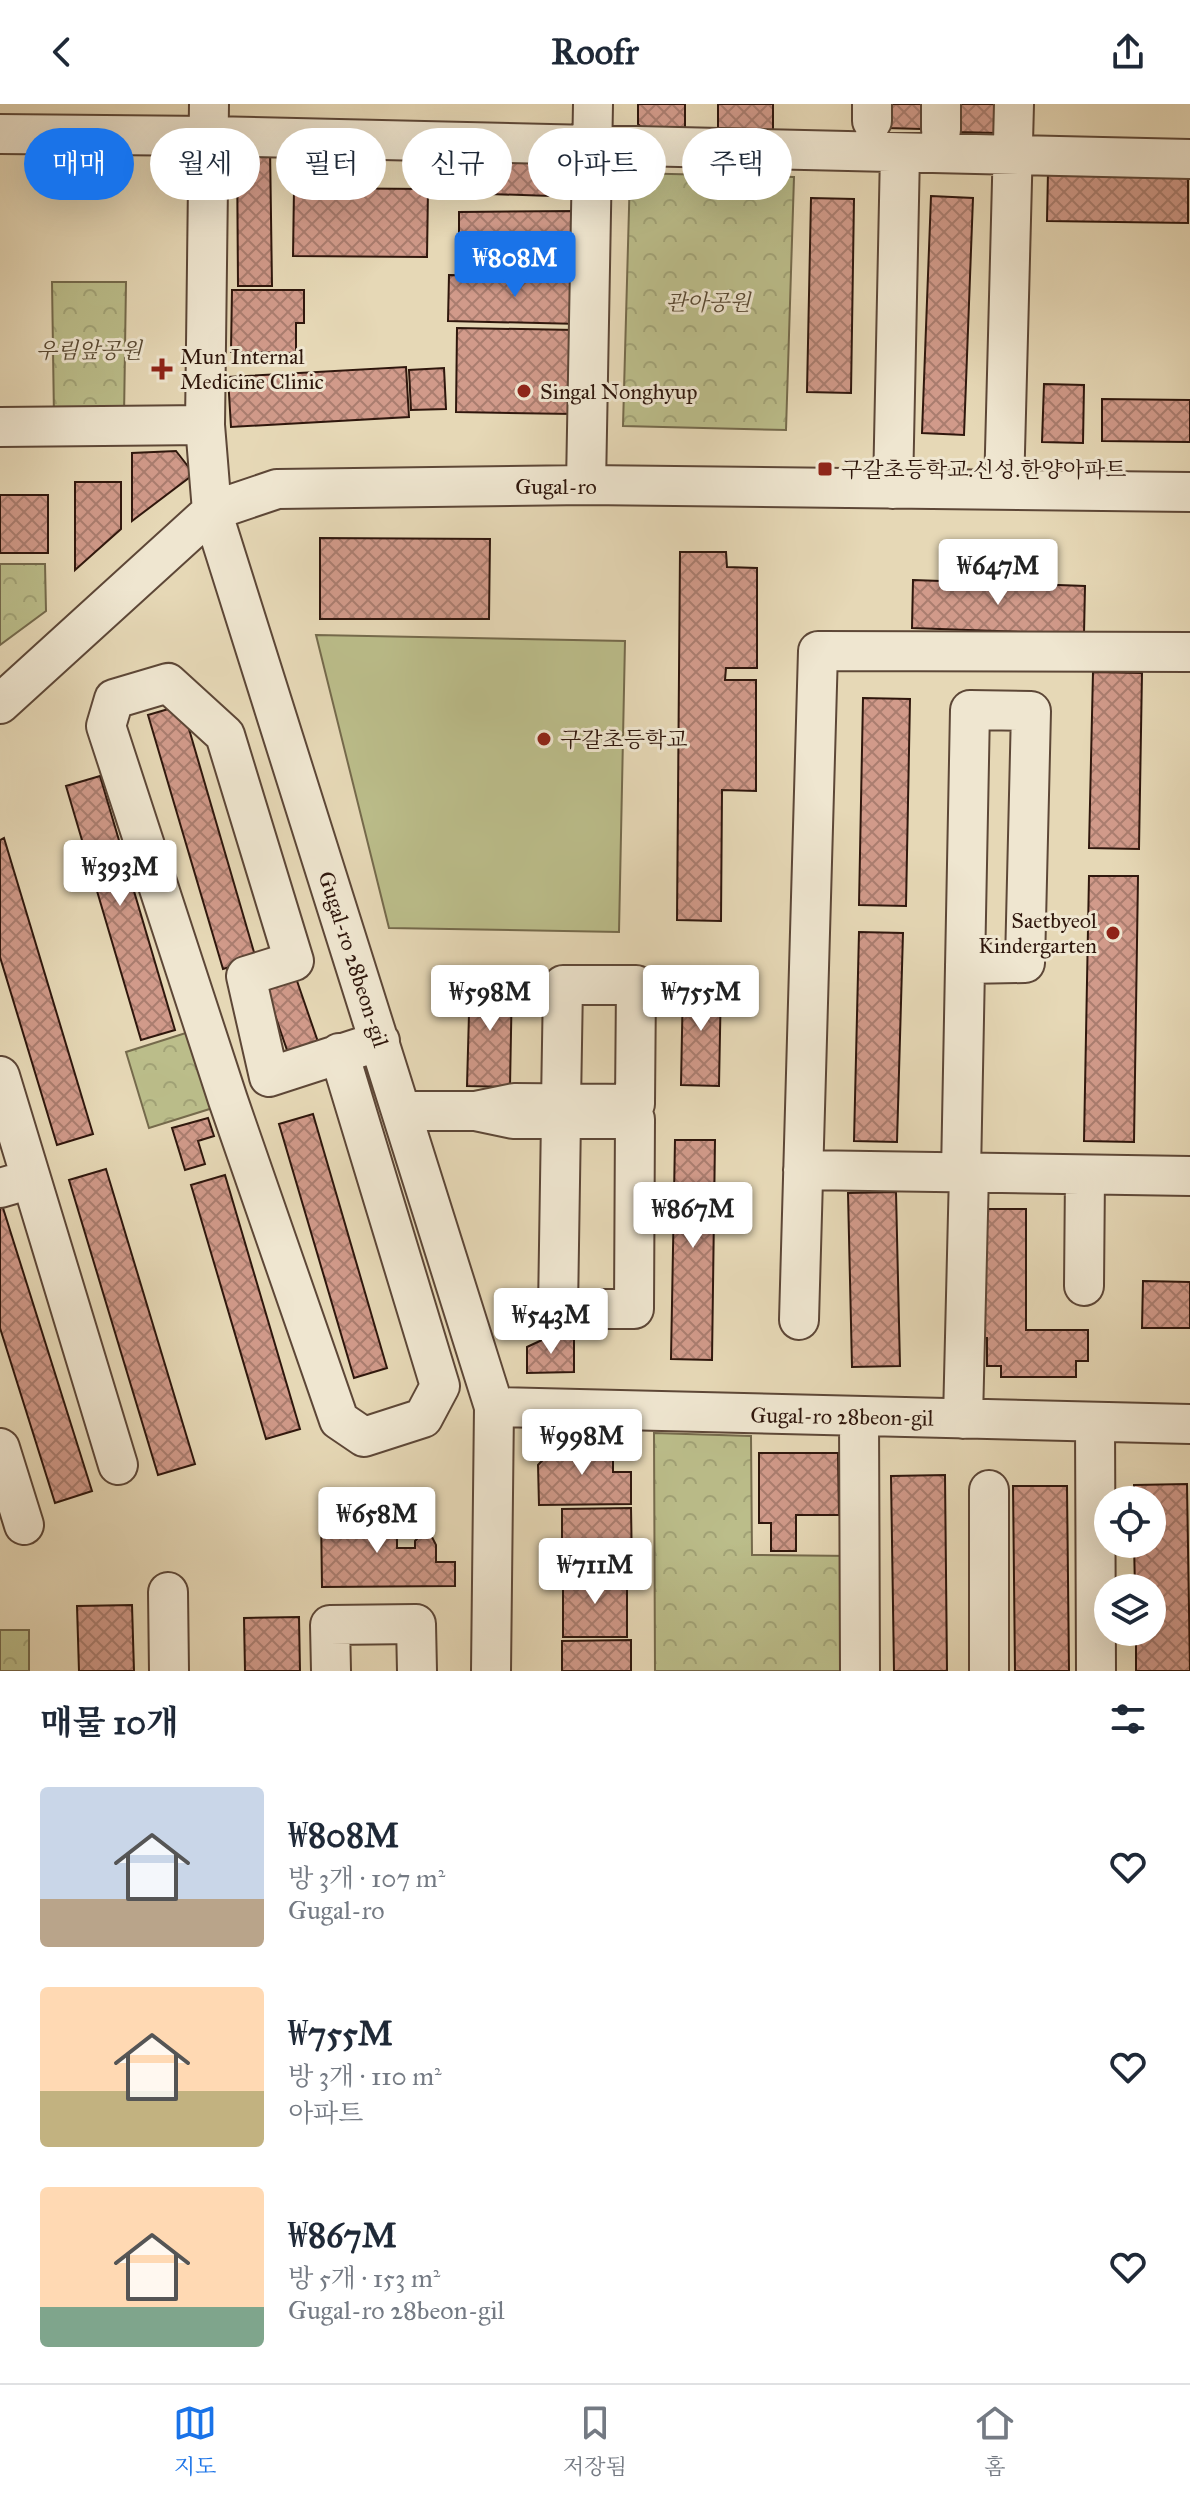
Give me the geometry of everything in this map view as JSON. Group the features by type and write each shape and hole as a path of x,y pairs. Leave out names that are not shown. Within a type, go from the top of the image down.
{"street":[{"path":"592,128 593,104"},
{"path":"1004,490 1014,104"},
{"path":"0,134 209,120 528,141"},
{"name":"Gugal-ro 28beon-gil","path":"209,120 205,425 212,511 494,1407 491,1671"},
{"path":"666,147 1190,159"},
{"path":"893,489 900,153"},
{"path":"586,485 591,200"},
{"path":"0,427 205,425"},
{"name":"Gugal-ro","path":"0,704 212,511 277,489 586,485 1190,492"},
{"path":"799,1320 818,651 1190,652"},
{"path":"269,1077 246,976 294,961 225,735 168,683 114,699 106,726 225,1090 339,1420 364,1437 423,1418 440,1386 339,1053"},
{"path":"963,1419 965,964 970,710 1031,711 1025,963 965,964"},
{"path":"225,1090 380,1041"},
{"path":"0,1076 15,1183 118,1465"},
{"path":"402,1111 475,1111 513,1119 561,1111 635,1119 634,1309 558,1309 561,1111"},
{"path":"803,1170 1190,1176"},
{"path":"1084,1286 1085,1175"},
{"name":"Gugal-ro 28beon-gil","path":"494,1407 1190,1424"},
{"path":"859,1416 860,1671"},
{"path":"1095,1422 1096,1671"},
{"path":"0,1448 24,1525"},
{"path":"989,1490 989,1671"},
{"path":"168,1592 169,1671"},
{"path":"331,1671 330,1625 416,1624 417,1671"}],"green space":[{"name":"관아공원","path":"666,174 682,174 682,200 792,200 794,177 786,430 623,426 629,200 666,200"},
{"name":"우림앞공원","path":"52,282 126,282 124,417 54,417"},
{"path":"0,564 45,564 46,611 0,645"},
{"path":"316,635 625,641 619,932 389,928"},
{"path":"192,1031 216,1107 149,1128 126,1052"},
{"path":"654,1433 751,1436 752,1555 852,1556 853,1671 655,1671"},
{"path":"0,1630 29,1630 29,1671 0,1671"}],"building":[{"path":"638,104 685,104 682,138 666,138 666,128 642,128 638,124"},
{"path":"718,104 773,104 773,128 718,128"},
{"path":"888,104 922,104 921,129 888,128"},
{"path":"960,104 995,104 995,133 959,132"},
{"path":"260,146 270,146 272,286 238,286 237,200 260,200"},
{"path":"512,157 528,157 528,195 512,195"},
{"path":"1048,171 1188,173 1188,223 1047,221"},
{"path":"386,189 402,189 402,200 428,200 427,257 293,256 294,200 386,200"},
{"path":"931,196 973,198 964,435 922,433"},
{"path":"811,198 854,199 851,393 807,392"},
{"path":"577,211 577,246 459,247 459,212"},
{"path":"449,275 581,277 580,324 448,321"},
{"path":"232,290 304,290 304,323 296,323 296,353 231,352"},
{"path":"457,328 575,330 573,414 456,412"},
{"path":"406,367 409,417 231,427 228,377"},
{"path":"444,368 446,409 411,410 409,370"},
{"path":"1044,384 1084,385 1083,443 1042,442"},
{"path":"1102,399 1190,400 1190,442 1102,441"},
{"path":"176,451 194,474 132,521 132,453"},
{"path":"75,482 121,482 121,529 75,570"},
{"path":"0,495 48,495 48,553 0,553"},
{"path":"320,538 490,539 489,619 320,619"},
{"path":"680,552 726,552 727,567 757,568 757,668 726,668 725,680 756,680 756,791 722,790 721,921 677,920"},
{"path":"913,580 1085,586 1084,634 912,628"},
{"path":"1093,672 1142,673 1139,849 1089,848"},
{"path":"863,698 910,699 906,906 859,905"},
{"path":"182,705 256,959 223,969 148,715"},
{"path":"100,776 175,1030 141,1040 66,786"},
{"path":"4,838 93,1134 57,1145 0,957 0,840"},
{"path":"1089,876 1138,876 1134,1142 1084,1141"},
{"path":"859,932 903,933 897,1142 854,1141"},
{"path":"296,978 318,1042 288,1053 266,989"},
{"path":"470,978 512,979 510,1087 467,1086"},
{"path":"683,981 721,981 719,1086 681,1085"},
{"path":"313,1114 387,1368 354,1378 279,1124"},
{"path":"208,1118 214,1136 198,1141 205,1164 185,1170 172,1128"},
{"path":"675,1140 715,1140 712,1360 671,1359"},
{"path":"106,1169 195,1464 158,1475 69,1180"},
{"path":"225,1175 300,1429 266,1439 191,1185"},
{"path":"896,1192 900,1366 852,1367 848,1193"},
{"path":"0,1208 3,1208 92,1491 55,1503 0,1328"},
{"path":"977,1209 1026,1209 1026,1330 1088,1330 1088,1361 1076,1361 1076,1377 1001,1377 1001,1366 987,1366 987,1338 977,1338"},
{"path":"1143,1281 1190,1282 1190,1328 1142,1328"},
{"path":"574,1338 574,1372 527,1373 527,1347 544,1339"},
{"path":"558,1444 613,1444 613,1472 631,1472 631,1504 539,1505 538,1465"},
{"path":"759,1453 838,1453 839,1515 796,1515 796,1551 771,1551 771,1523 759,1523"},
{"path":"945,1475 947,1671 894,1671 891,1476"},
{"path":"1187,1484 1190,1671 1136,1671 1136,1646 1166,1646 1166,1574 1135,1574 1134,1558 1166,1558 1166,1486 1134,1485"},
{"path":"1013,1486 1067,1486 1069,1671 1015,1671"},
{"path":"631,1508 632,1569 562,1569 562,1509"},
{"path":"321,1514 397,1514 397,1548 415,1548 418,1538 432,1537 436,1545 436,1562 455,1562 455,1586 322,1587"},
{"path":"563,1574 627,1574 627,1637 563,1637"},
{"path":"132,1605 134,1671 79,1671 77,1606"},
{"path":"299,1617 300,1671 245,1671 244,1618"},
{"path":"631,1640 631,1671 562,1671 562,1641"}],"place":[{"name":"Mun Internal Medicine Clinic","path":"162,369"},
{"name":"Singal Nonghyup","path":"524,391"},
{"name":"구갈초등학교.신성.한양아파트","path":"825,469"},
{"name":"구갈초등학교","path":"544,739"},
{"name":"Saetbyeol Kindergarten","path":"1113,933"}]}
